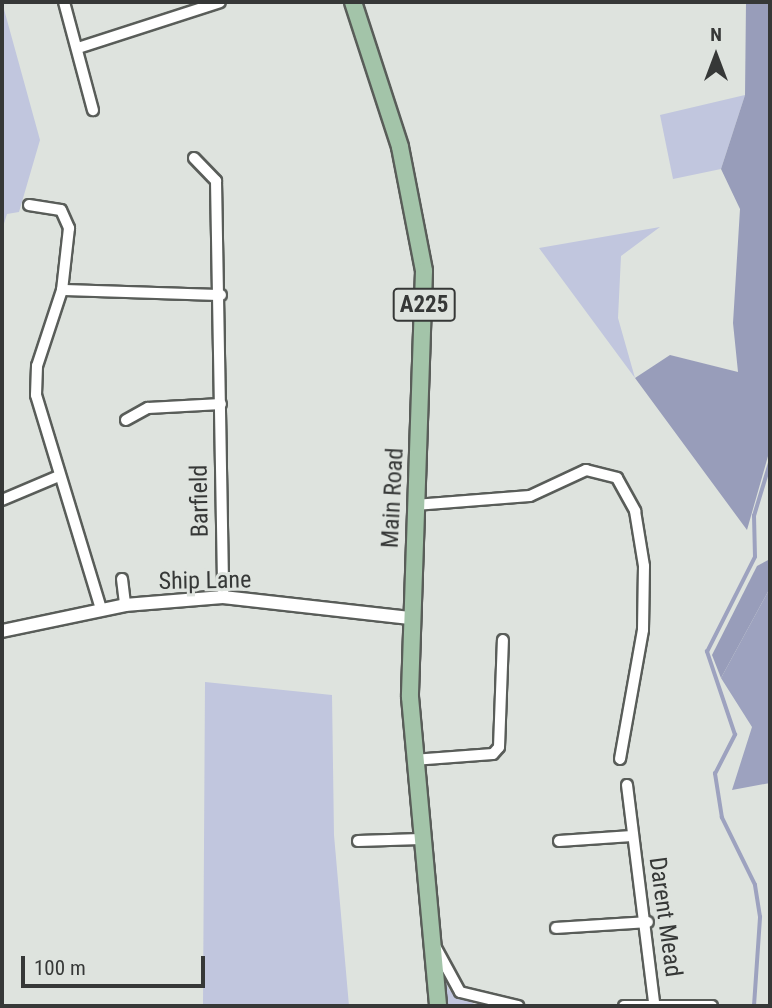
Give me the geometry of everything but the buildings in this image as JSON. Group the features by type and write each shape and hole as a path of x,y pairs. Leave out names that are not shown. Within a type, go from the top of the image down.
{"main road":[{"name":"Main Road","path":"353,2 400,147 424,271 410,618 413,760 438,1006"}],"street":[{"path":"64,2 93,110"},
{"path":"78,48 219,2"},
{"name":"Barfield","path":"194,158 216,181 221,295 223,597"},
{"path":"29,205 61,211 69,228 62,290 37,386 58,476 101,609"},
{"path":"62,290 221,295"},
{"path":"126,420 148,408 221,404"},
{"path":"415,505 530,496 586,470 617,478 635,511 644,566 643,629 620,759"},
{"path":"2,500 58,476"},
{"path":"122,579 125,605"},
{"name":"Ship Lane","path":"2,631 125,605 223,597 410,618"},
{"path":"413,760 493,754 499,747 503,640"},
{"name":"Darent Mead","path":"627,785 632,836 648,922 654,1003"},
{"name":"Darent Mead","path":"559,841 632,836"},
{"path":"358,841 421,839"},
{"path":"556,928 648,922"},
{"path":"431,940 460,992 518,1006"},
{"path":"624,1006 654,1003 712,1006"}],"shaded area":[{"path":"2,2 40,140 19,212 7,214 2,230"},
{"path":"746,2 770,2 770,449 747,530 635,378 670,355 738,372 733,323 740,209 721,169 745,95"},
{"path":"745,95 721,169 673,179 660,115"},
{"path":"660,227 621,256 618,318 635,378 539,248"},
{"path":"770,559 770,588 721,678 712,655 757,566"},
{"path":"770,588 770,783 732,790 752,727 721,678"},
{"path":"205,682 332,695 334,835 349,1006 203,1006"},
{"path":"442,971 449,990 478,1006 446,1006"}],"waterway":[{"path":"754,1006 760,917 755,885 722,818 715,774 735,735 707,652 755,557 754,516 770,463"}]}
